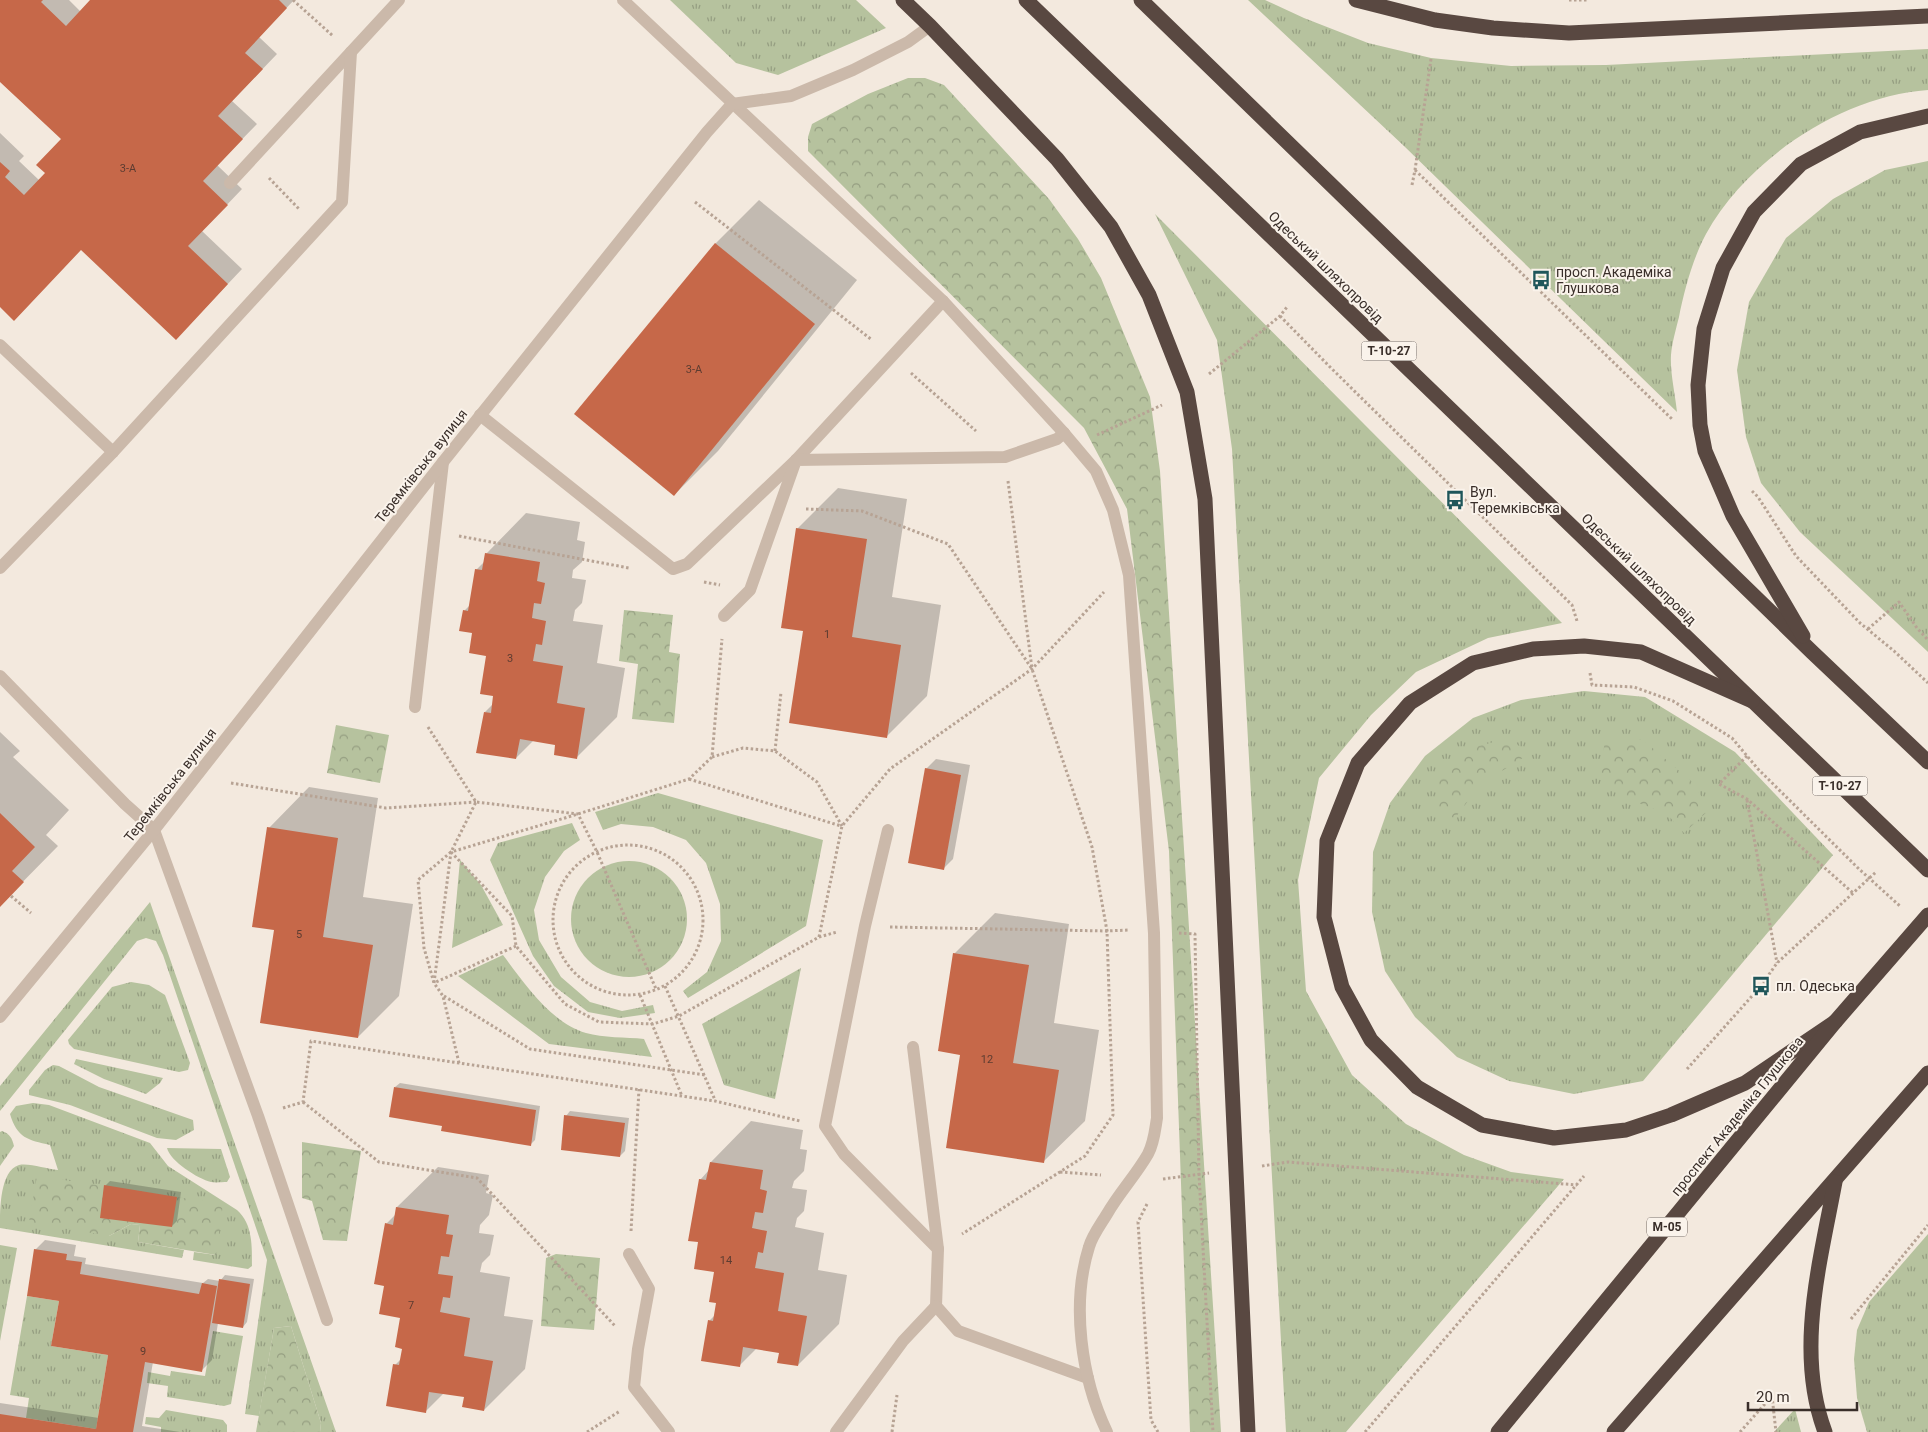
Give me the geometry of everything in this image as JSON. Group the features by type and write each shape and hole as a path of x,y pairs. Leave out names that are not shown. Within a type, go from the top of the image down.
{"highway":[{"path":"903,0 1057,159 1111,227 1149,295 1187,392 1205,499 1248,1432"},
{"name":"Одеський шляхопровід","path":"1026,0 1928,870"},
{"path":"1141,0 1812,652 1928,762"},
{"path":"1356,0 1435,20 1492,28 1569,33 1928,16"},
{"path":"1812,652 1733,516 1705,451 1700,425 1698,386 1704,329 1723,268 1754,212 1801,164 1860,132 1928,116"},
{"path":"1752,701 1641,652 1584,646 1557,646 1533,649 1473,663 1410,703 1358,763 1327,841 1324,917 1342,987 1371,1040 1417,1088 1482,1125 1554,1138 1626,1130 1671,1115 1745,1083 1836,1022"},
{"name":"проспект Академіка Глушкова","path":"1498,1432 1836,1022 1928,915"},
{"path":"1614,1432 1928,1074"},
{"path":"1826,1432 1818,1413 1812,1359 1814,1300 1835,1181"}],"street":[{"path":"230,183 399,0"},
{"path":"623,0 943,301 1064,433 1096,471 1113,510 1129,575 1154,933 1156,1118 1154,1138 1148,1154 1107,1213 1089,1245 1081,1280 1080,1325 1088,1378 1107,1432"},
{"path":"732,104 791,96 852,70 908,42 930,26"},
{"path":"0,568 113,452 342,202 351,52"},
{"name":"Теремківська вулиця","path":"0,1017 154,830 480,415 707,132 732,104"},
{"path":"480,415 672,569 687,564 796,460 943,301"},
{"path":"0,346 113,452"},
{"path":"796,460 1005,457 1057,438 1064,433"},
{"path":"724,616 750,590 796,460"},
{"path":"415,707 443,462"},
{"path":"0,676 154,830 258,1116 327,1320"},
{"path":"888,830 865,926 825,1126 844,1154 938,1249"},
{"path":"836,1432 903,1341 936,1306 938,1249 913,1048"},
{"path":"629,1254 649,1289 638,1349 634,1388 669,1432"},
{"path":"936,1306 958,1331 1088,1378"}],"path":[{"path":"293,0 351,52"},
{"path":"1569,0 1588,0"},
{"path":"1412,185 1431,58"},
{"path":"252,159 295,204"},
{"path":"1415,170 1705,451"},
{"path":"695,202 892,356 1005,457 1032,669 1092,847 1107,931 1114,1115 1085,1156 938,1249"},
{"path":"1280,316 1572,605 1584,646 1592,685 1634,687 1673,701 1732,738 1747,756 1859,869 1907,913"},
{"path":"1745,485 1758,496 1796,556 1868,630 1928,683"},
{"path":"779,508 862,511 948,544 1032,669"},
{"path":"436,532 632,568"},
{"path":"701,581 750,590"},
{"path":"818,937 842,826 890,769 1032,669 1106,589"},
{"path":"1868,630 1899,602 1928,640"},
{"path":"712,757 724,616"},
{"path":"775,751 781,692"},
{"path":"415,707 476,802"},
{"path":"459,1063 443,996 434,983 424,948 418,880 451,852 689,779 712,757 743,748 775,751 817,782 842,826"},
{"path":"1747,756 1719,784 1747,799 1853,893"},
{"path":"689,779 842,826"},
{"path":"231,783 386,808 476,802 578,814"},
{"path":"1747,799 1777,963"},
{"path":"434,983 451,852 476,802"},
{"path":"578,814 597,852 656,989"},
{"path":"620,846 644,847 668,857 688,874 700,897 704,923 699,948 685,970 665,986 640,994 617,995 594,987 587,982 575,973 561,953 554,930 554,906 563,884 577,866 597,852 620,846"},
{"path":"451,852 512,916 516,946 564,1004 599,1022 653,1024 678,1016 818,937 859,926 1142,930 1154,933 1195,934 1199,1174 1213,1432"},
{"path":"1687,1069 1761,986 1777,963 1876,872"},
{"path":"11,896 31,913"},
{"path":"434,983 516,946"},
{"path":"665,986 715,1101"},
{"path":"640,994 682,1096"},
{"path":"443,996 530,1049 673,1072 705,1075"},
{"path":"304,1102 311,1041 715,1101 825,1126"},
{"path":"629,1254 639,1089"},
{"path":"258,1116 304,1102"},
{"path":"304,1102 379,1162 476,1178 638,1349"},
{"path":"1159,1180 1288,1162 1577,1185"},
{"path":"1365,1432 1584,1176"},
{"path":"1150,1197 1138,1222 1152,1420 1158,1432"},
{"path":"1851,1319 1928,1225"},
{"path":"1740,1432 1772,1396 1776,1432"},
{"path":"587,1432 642,1398"}],"green space":[{"path":"670,0 856,0 886,28 778,75 736,63"},
{"path":"1248,0 1265,0 1304,18 1368,43 1431,58 1511,66 1606,65 1928,49 1928,90 1895,95 1863,104 1831,118 1800,136 1772,157 1746,181 1724,207 1706,234 1697,253 1686,286 1674,336 1671,362 1677,412 1404,146"},
{"path":"908,78 925,78 944,85 1049,199 1078,239 1101,278 1150,397 1160,471 1221,1432 1190,1432 1169,851 1127,509 1084,428 808,151 808,137 812,124 868,94"},
{"path":"1928,161 1928,652 1800,532 1761,483 1746,437 1737,370 1749,302 1786,238 1833,199 1885,170"},
{"path":"1155,214 1562,623 1488,638 1416,672 1371,715 1319,778 1298,880 1306,991 1352,1075 1406,1124 1464,1155 1511,1172 1564,1179 1346,1432 1286,1432 1232,449 1217,340"},
{"path":"624,610 673,615 669,652 680,654 674,723 632,719 638,664 619,661"},
{"path":"1584,691 1645,697 1735,752 1833,855 1643,1081 1574,1094 1509,1081 1457,1057 1415,1017 1385,971 1372,912 1373,852 1390,803 1425,756 1473,718 1521,700"},
{"path":"336,725 389,735 380,783 327,773"},
{"path":"1509,738 1529,754 1481,784 1455,818 1433,812 1438,782 1471,748"},
{"path":"1642,739 1691,781 1710,809 1684,833 1667,814 1625,798 1600,771 1605,741"},
{"path":"658,793 823,840 806,926 688,998 683,991 707,972 721,941 720,904 706,863 686,840 653,827 621,824 603,830 595,812"},
{"path":"572,823 580,840 564,851 545,877 534,910 539,940 561,977 590,1002 622,1011 653,1005 655,1013 620,1018 588,1012 554,986 533,956 490,860 498,843"},
{"path":"460,860 481,885 503,925 452,948"},
{"path":"629,861 651,865 670,878 683,897 687,919 683,941 670,960 651,973 629,977 607,973 588,960 575,941 571,919 575,897 588,878 607,865"},
{"path":"150,902 336,1432 320,1432 321,1423 291,1326 274,1328 259,1416 245,1414 267,1260 163,955 156,941 146,938 137,941 0,1111 0,1086"},
{"path":"503,955 539,1001 561,1021 573,1028 593,1035 644,1039 652,1057 549,1044 458,976"},
{"path":"801,968 775,1099 724,1085 702,1024"},
{"path":"131,982 149,985 165,995 190,1063 188,1070 179,1072 74,1049 69,1044 68,1040 112,987"},
{"path":"76,1059 163,1078 160,1083 146,1094 104,1079 74,1064"},
{"path":"53,1065 59,1066 99,1087 193,1120 194,1130 176,1140 157,1138 70,1105 29,1095 29,1090 45,1070"},
{"path":"33,1103 49,1105 150,1143 168,1166 237,1210 242,1216 249,1229 252,1266 248,1269 193,1260 194,1252 216,1255 104,1185 109,1236 131,1224 140,1225 138,1242 184,1250 182,1258 0,1228 2,1191 8,1175 13,1169 19,1165 33,1165 58,1170 50,1145 24,1137 16,1128 10,1114 16,1106"},
{"path":"0,1132 7,1133 14,1146 0,1166"},
{"path":"302,1142 361,1151 347,1241 323,1240 312,1201 302,1198"},
{"path":"167,1148 221,1149 230,1177 227,1182 211,1182 199,1177 179,1164"},
{"path":"37,1176 223,1204 216,1255 138,1242 140,1225 131,1224 109,1236 29,1222"},
{"path":"1928,1234 1928,1432 1867,1432 1857,1398 1854,1359 1857,1330 1869,1302"},
{"path":"0,1245 17,1248 0,1341"},
{"path":"556,1254 600,1258 594,1330 541,1326 546,1258"},
{"path":"27,1296 59,1301 51,1346 108,1355 96,1429 26,1418 29,1398 10,1395"},
{"path":"291,1326 321,1423 320,1432 256,1432 274,1328"},
{"path":"213,1331 243,1336 231,1404 224,1406 167,1397 168,1386 147,1383 148,1372 170,1376 171,1371 205,1376"},
{"path":"1795,1409 1801,1432 1774,1432"},
{"path":"166,1410 223,1420 227,1425 227,1432 161,1432 161,1427 145,1424 146,1417 159,1418"}],"building":[{"path":"0,0 43,0 41,2 66,26 90,0 279,0 287,8 245,53 263,69 218,116 243,139 203,181 228,205 188,246 228,284 176,340 81,250 14,321 0,307 0,162 10,171 5,177 24,195 45,173 36,165 61,139 0,82"},
{"path":"715,243 815,324 674,496 574,414"},
{"path":"796,528 867,539 852,637 901,645 887,738 789,723 803,631 781,628"},
{"path":"485,553 540,562 537,581 545,583 541,604 534,603 532,618 546,621 542,645 536,644 533,661 563,666 557,703 585,708 577,759 554,755 555,745 520,739 516,759 476,753 484,712 491,713 493,696 480,694 486,656 469,653 472,633 459,631 463,610 468,611 475,569 482,570"},
{"path":"925,768 961,775 944,870 908,863"},
{"path":"0,813 35,847 12,871 24,882 0,907"},
{"path":"267,827 338,838 323,937 373,945 358,1038 260,1023 274,930 252,927"},
{"path":"953,953 1029,965 1013,1063 1059,1070 1044,1163 946,1148 960,1055 938,1051"},
{"path":"394,1087 536,1110 531,1146 441,1131 442,1126 389,1117"},
{"path":"564,1115 625,1123 620,1157 561,1150"},
{"path":"710,1162 763,1170 760,1189 767,1191 763,1213 755,1212 752,1228 767,1231 763,1253 758,1252 755,1268 784,1273 778,1311 807,1316 798,1366 777,1363 779,1353 743,1347 740,1367 701,1361 708,1320 713,1321 716,1303 709,1302 714,1272 694,1269 698,1242 688,1241 699,1179 706,1180"},
{"path":"104,1185 177,1197 172,1227 100,1218"},
{"path":"396,1207 449,1215 446,1234 453,1235 449,1257 441,1256 438,1274 453,1276 450,1298 443,1297 440,1312 470,1318 464,1356 493,1361 484,1411 462,1407 464,1397 429,1392 426,1413 386,1406 393,1364 399,1365 402,1349 395,1347 400,1318 379,1314 384,1286 374,1284 385,1223 393,1225"},
{"path":"34,1249 67,1254 66,1260 82,1262 80,1274 199,1294 202,1283 217,1286 202,1372 145,1362 133,1432 0,1432 0,1414 96,1429 108,1355 51,1346 59,1301 27,1296"},
{"path":"219,1279 250,1284 243,1328 212,1323"}],"place":[{"name":"просп. Академіка Глушкова","path":"1541,280"},
{"name":"Вул. Теремківська","path":"1455,500"},
{"name":"пл. Одеська","path":"1761,986"}]}
